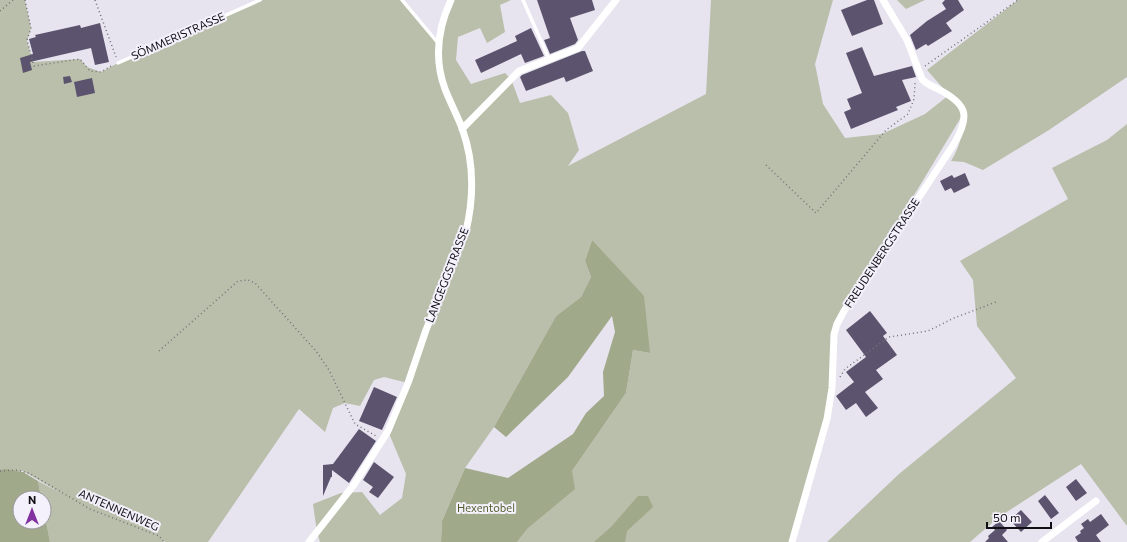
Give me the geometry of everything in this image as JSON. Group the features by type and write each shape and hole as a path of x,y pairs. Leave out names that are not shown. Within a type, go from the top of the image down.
{"street":[{"name":"LANGEGGSTRASSE","path":"309,542 354,486 388,431 408,383 426,330 469,220 472,199 472,177 468,151 462,129 440,76 438,43 444,16 451,0"},
{"path":"462,129 518,71 578,48 616,0"},
{"path":"883,0 907,40 922,80"},
{"name":"FREUDENBERGSTRASSE","path":"792,542 823,433 832,388 835,330 840,318 954,144 962,129 964,114 957,100 922,80"},
{"path":"1042,542 1096,501"}],"lane":[{"name":"SÖMMERISTRASSE","path":"118,63 260,0"},
{"path":"402,0 438,43"},
{"path":"523,0 549,59"}],"path":[{"path":"0,11 13,0"},
{"path":"25,0 31,28 27,40 34,66 80,59 90,71 101,72 118,63 95,0"},
{"path":"917,69 923,68 1018,0"},
{"path":"766,165 816,213 886,130 908,114 914,99 914,83 922,80"},
{"path":"159,351 238,281 248,280 255,283 316,351 329,370 355,424 383,441"},
{"path":"832,388 849,366 889,337 928,331 954,318 996,302"},
{"name":"ANTENNENWEG","path":"0,471 17,470 29,473 90,509 159,536 164,542"}],"green space":[{"path":"0,0 25,0 31,28 27,41 33,62 80,59 87,67 101,72 118,63 263,0 401,0 438,43 451,0 511,0 500,5 505,32 487,43 480,28 458,37 456,60 471,84 505,73 511,79 520,103 551,95 568,113 579,150 568,166 706,94 711,0 833,0 815,64 823,104 845,138 882,134 925,114 949,95 927,70 1018,0 1127,0 1127,77 1049,130 983,170 964,162 951,161 961,139 963,114 840,318 832,361 831,396 792,542 517,542 572,471 626,393 633,350 650,353 592,240 585,261 591,277 581,297 556,316 494,427 465,468 442,521 441,542 320,542 313,504 341,493 362,492 380,515 402,498 406,474 388,431 408,383 384,377 374,380 360,406 345,403 333,408 325,432 299,409 208,542 165,542 163,540 164,542 50,542 48,530 52,530 52,490 40,490 38,481 61,493 23,471 0,471"},
{"path":"897,0 925,0 906,9"},
{"path":"1127,124 1127,526 1081,464 999,517 970,542 827,542 899,474 1016,378 977,326 973,280 960,261 1068,199 1052,168 1107,140"},
{"name":"Hexentobel","path":"592,240 644,296 650,353 633,350 626,393 572,471 575,489 528,528 517,542 441,542 442,521 465,468 508,478 573,434 586,413 604,396 603,372 615,332 612,316 568,377 506,437 494,427 556,316 581,297 591,277 585,261"},
{"path":"6,469 23,472 38,481 40,490 12,490 12,530 48,530 50,542 0,542 0,470"},
{"path":"638,496 648,496 653,507 627,531 625,542 594,542 611,527"}],"building":[{"path":"537,0 592,0 595,10 570,18 578,40 575,44 550,54 544,40 550,38"},
{"path":"867,0 874,0 883,24 852,36 841,10"},
{"path":"945,0 958,0 964,10 946,23 952,31 928,46 926,44 916,50 910,35 927,21 946,9 942,3"},
{"path":"100,23 109,62 95,65 91,48 30,62 32,70 23,73 20,58 33,54 29,39 36,37 35,35 80,25 81,28"},
{"path":"531,28 544,56 525,63 521,54 481,73 475,60 517,41 515,36"},
{"path":"862,47 874,76 912,66 916,77 902,80 911,101 896,107 898,110 851,129 844,112 851,109 847,99 862,93 846,53"},
{"path":"585,51 593,71 566,82 564,77 526,91 520,77 522,75"},
{"path":"70,76 72,82 64,84 63,77"},
{"path":"92,78 95,93 77,97 74,82"},
{"path":"965,173 970,185 954,193 951,188 945,191 940,181 952,175 954,178"},
{"path":"870,311 887,333 883,336 897,355 876,370 883,379 865,392 878,408 866,417 856,403 846,410 836,396 854,382 846,372 866,357 846,330"},
{"path":"374,387 397,397 382,430 359,421"},
{"path":"359,429 376,441 349,483 332,470 332,477 323,496 323,465 333,464"},
{"path":"374,462 394,477 378,498 369,492 373,487 363,480"},
{"path":"1076,479 1087,493 1076,501 1066,487"},
{"path":"1045,495 1059,513 1051,519 1038,501"},
{"path":"1021,510 1032,522 1021,532 1010,520"},
{"path":"1101,514 1109,525 1096,535 1101,542 1078,542 1075,537 1081,533 1080,531 1084,528 1081,524 1088,519 1090,522"},
{"path":"999,521 1007,530 1002,535 1008,542 985,542 989,538 988,536 995,530 992,527"}]}
